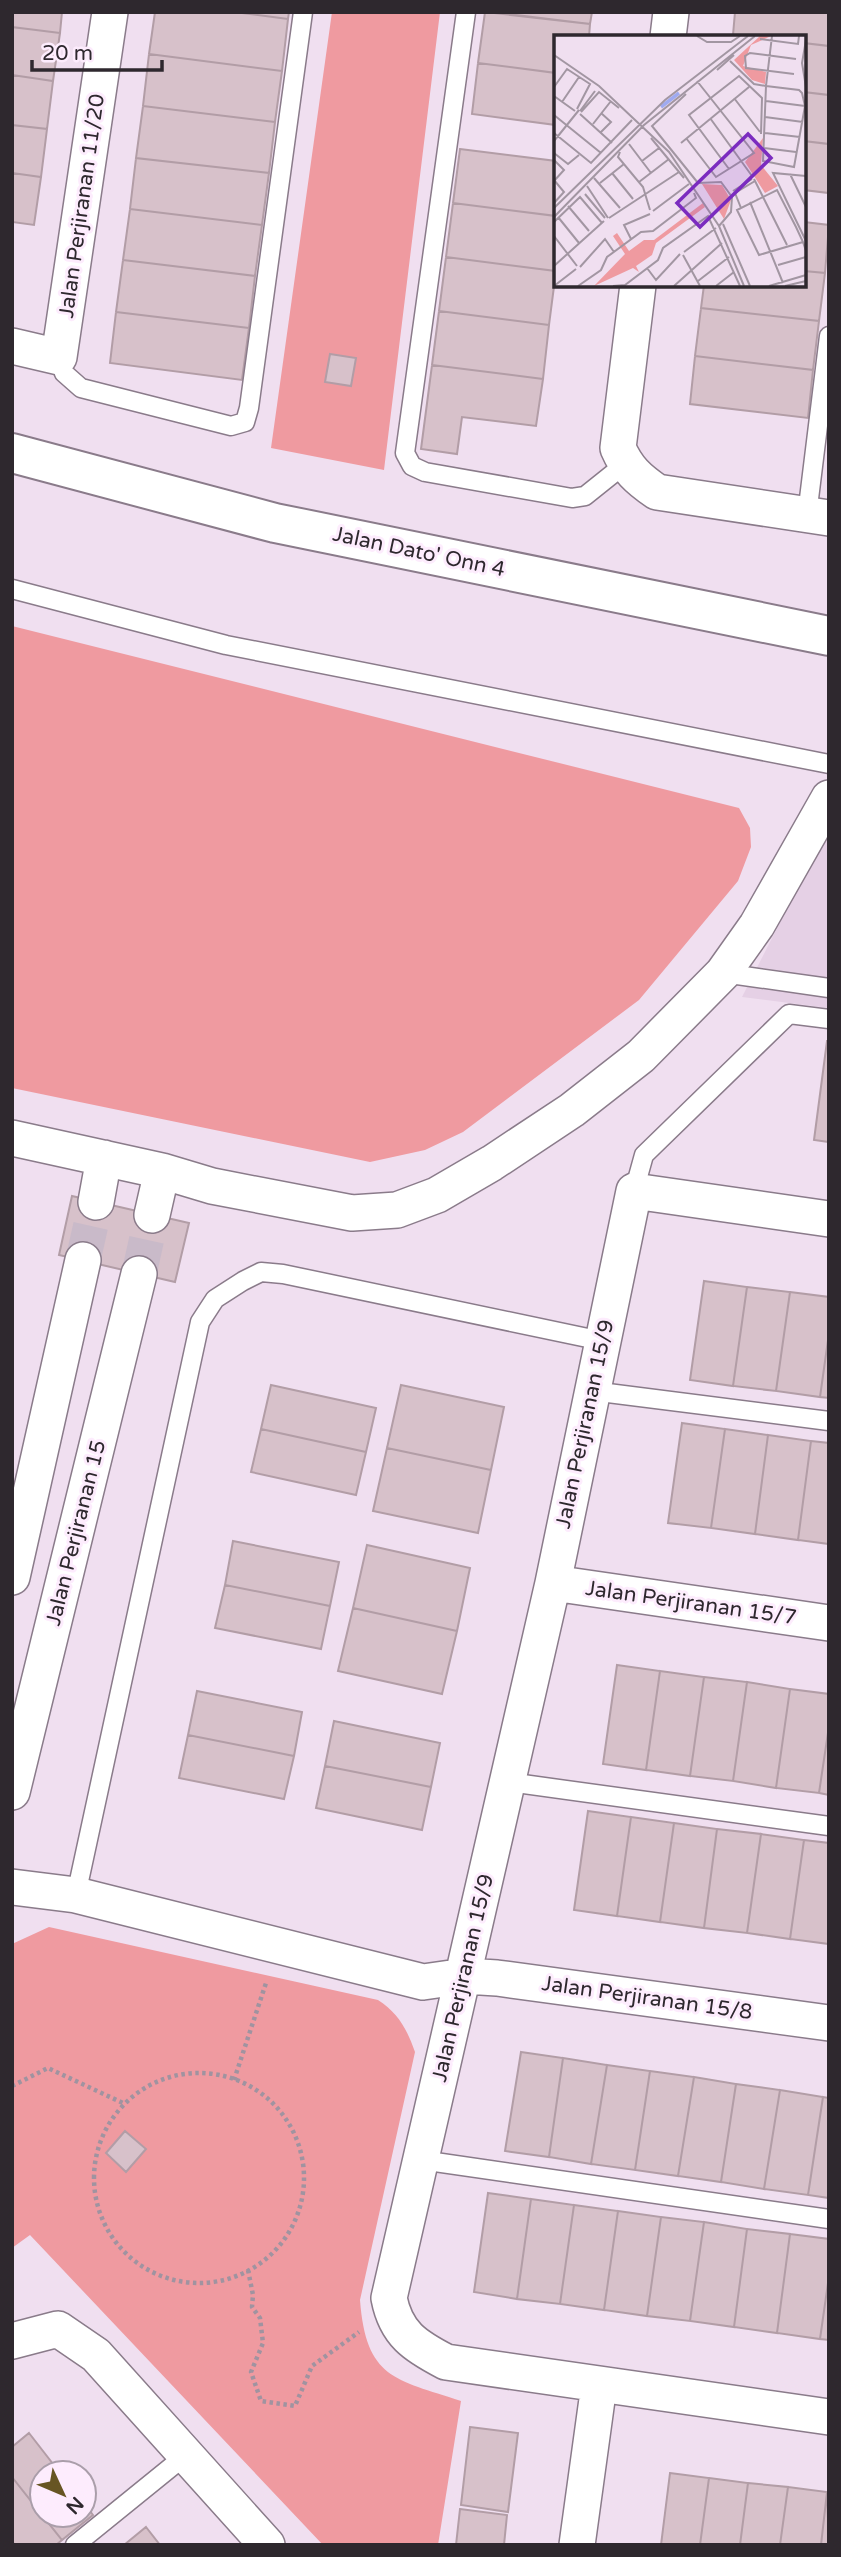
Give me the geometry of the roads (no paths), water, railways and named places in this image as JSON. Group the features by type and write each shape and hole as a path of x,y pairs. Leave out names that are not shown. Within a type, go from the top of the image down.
{"main road":[{"name":"Jalan Dato' Onn 4","path":"12,453 275,523 829,636"}],"street":[{"name":"Jalan Perjiranan 11/20","path":"59,357 110,12"},
{"path":"668,35 671,12"},
{"path":"638,287 618,448 625,464 638,479 657,492 818,517"},
{"path":"12,346 59,357"},
{"path":"12,1138 162,1171 212,1186 352,1213 397,1210 437,1195 492,1163 572,1110 641,1056 723,973 757,925 829,798"},
{"path":"96,1202 104,1158"},
{"path":"152,1215 162,1171"},
{"path":"634,1191 829,1219"},
{"name":"Jalan Perjiranan 15/9","path":"599,2385 446,2362 419,2348 403,2333 391,2309 389,2298 553,1583 634,1191"},
{"path":"12,1577 83,1260"},
{"name":"Jalan Perjiranan 15","path":"12,1793 139,1274"},
{"name":"Jalan Perjiranan 15/7","path":"553,1583 829,1623"},
{"name":"Jalan Perjiranan 15/8","path":"12,1887 76,1895 423,1982 464,1976 497,1978 829,2023"},
{"path":"12,2341 58,2329 96,2355 267,2545"},
{"path":"577,2545 599,2385 829,2417"}],"lane":[{"path":"59,357 64,373 81,387 231,426 245,422 303,12"},
{"path":"466,12 405,453 412,466 425,472 572,498 585,496 625,464"},
{"path":"818,517 829,336"},
{"path":"12,589 226,645 829,764"},
{"path":"723,973 829,988"},
{"path":"634,1191 644,1155 789,1014 829,1019"},
{"path":"76,1895 200,1322 215,1299 261,1272 284,1274 602,1341"},
{"path":"592,1391 829,1421"},
{"path":"508,1782 829,1826"},
{"path":"421,2161 829,2219"},
{"path":"75,2545 186,2455"}],"tunnel":[{"path":"83,1260 96,1202"},
{"path":"139,1274 152,1215"}]}
